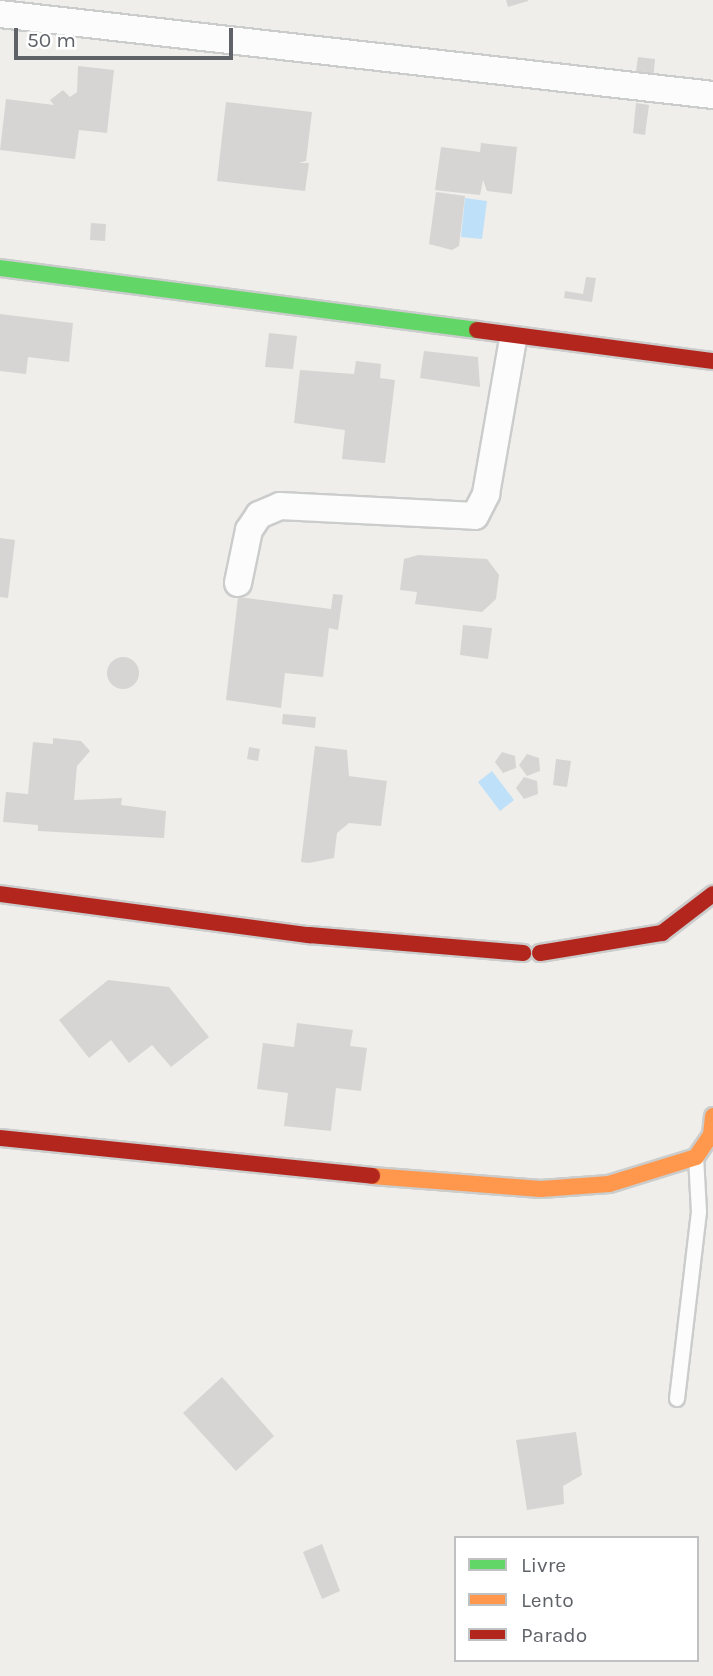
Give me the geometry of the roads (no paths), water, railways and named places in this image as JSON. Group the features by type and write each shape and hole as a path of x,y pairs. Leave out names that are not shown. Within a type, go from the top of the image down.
{"street":[{"path":"0,14 713,94"},
{"path":"0,268 513,340 713,361"},
{"path":"238,583 249,530 259,515 280,506 475,516 486,494 513,340"},
{"path":"0,894 309,935 532,953 662,933 713,894"},
{"path":"0,1138 223,1165 541,1189 610,1184 696,1157 711,1135 713,1116"}],"lane":[{"path":"677,1399 699,1212 696,1157"}],"water":[{"path":"465,198 487,201 482,239 461,237"},
{"path":"492,771 514,800 500,811 478,782"}]}
